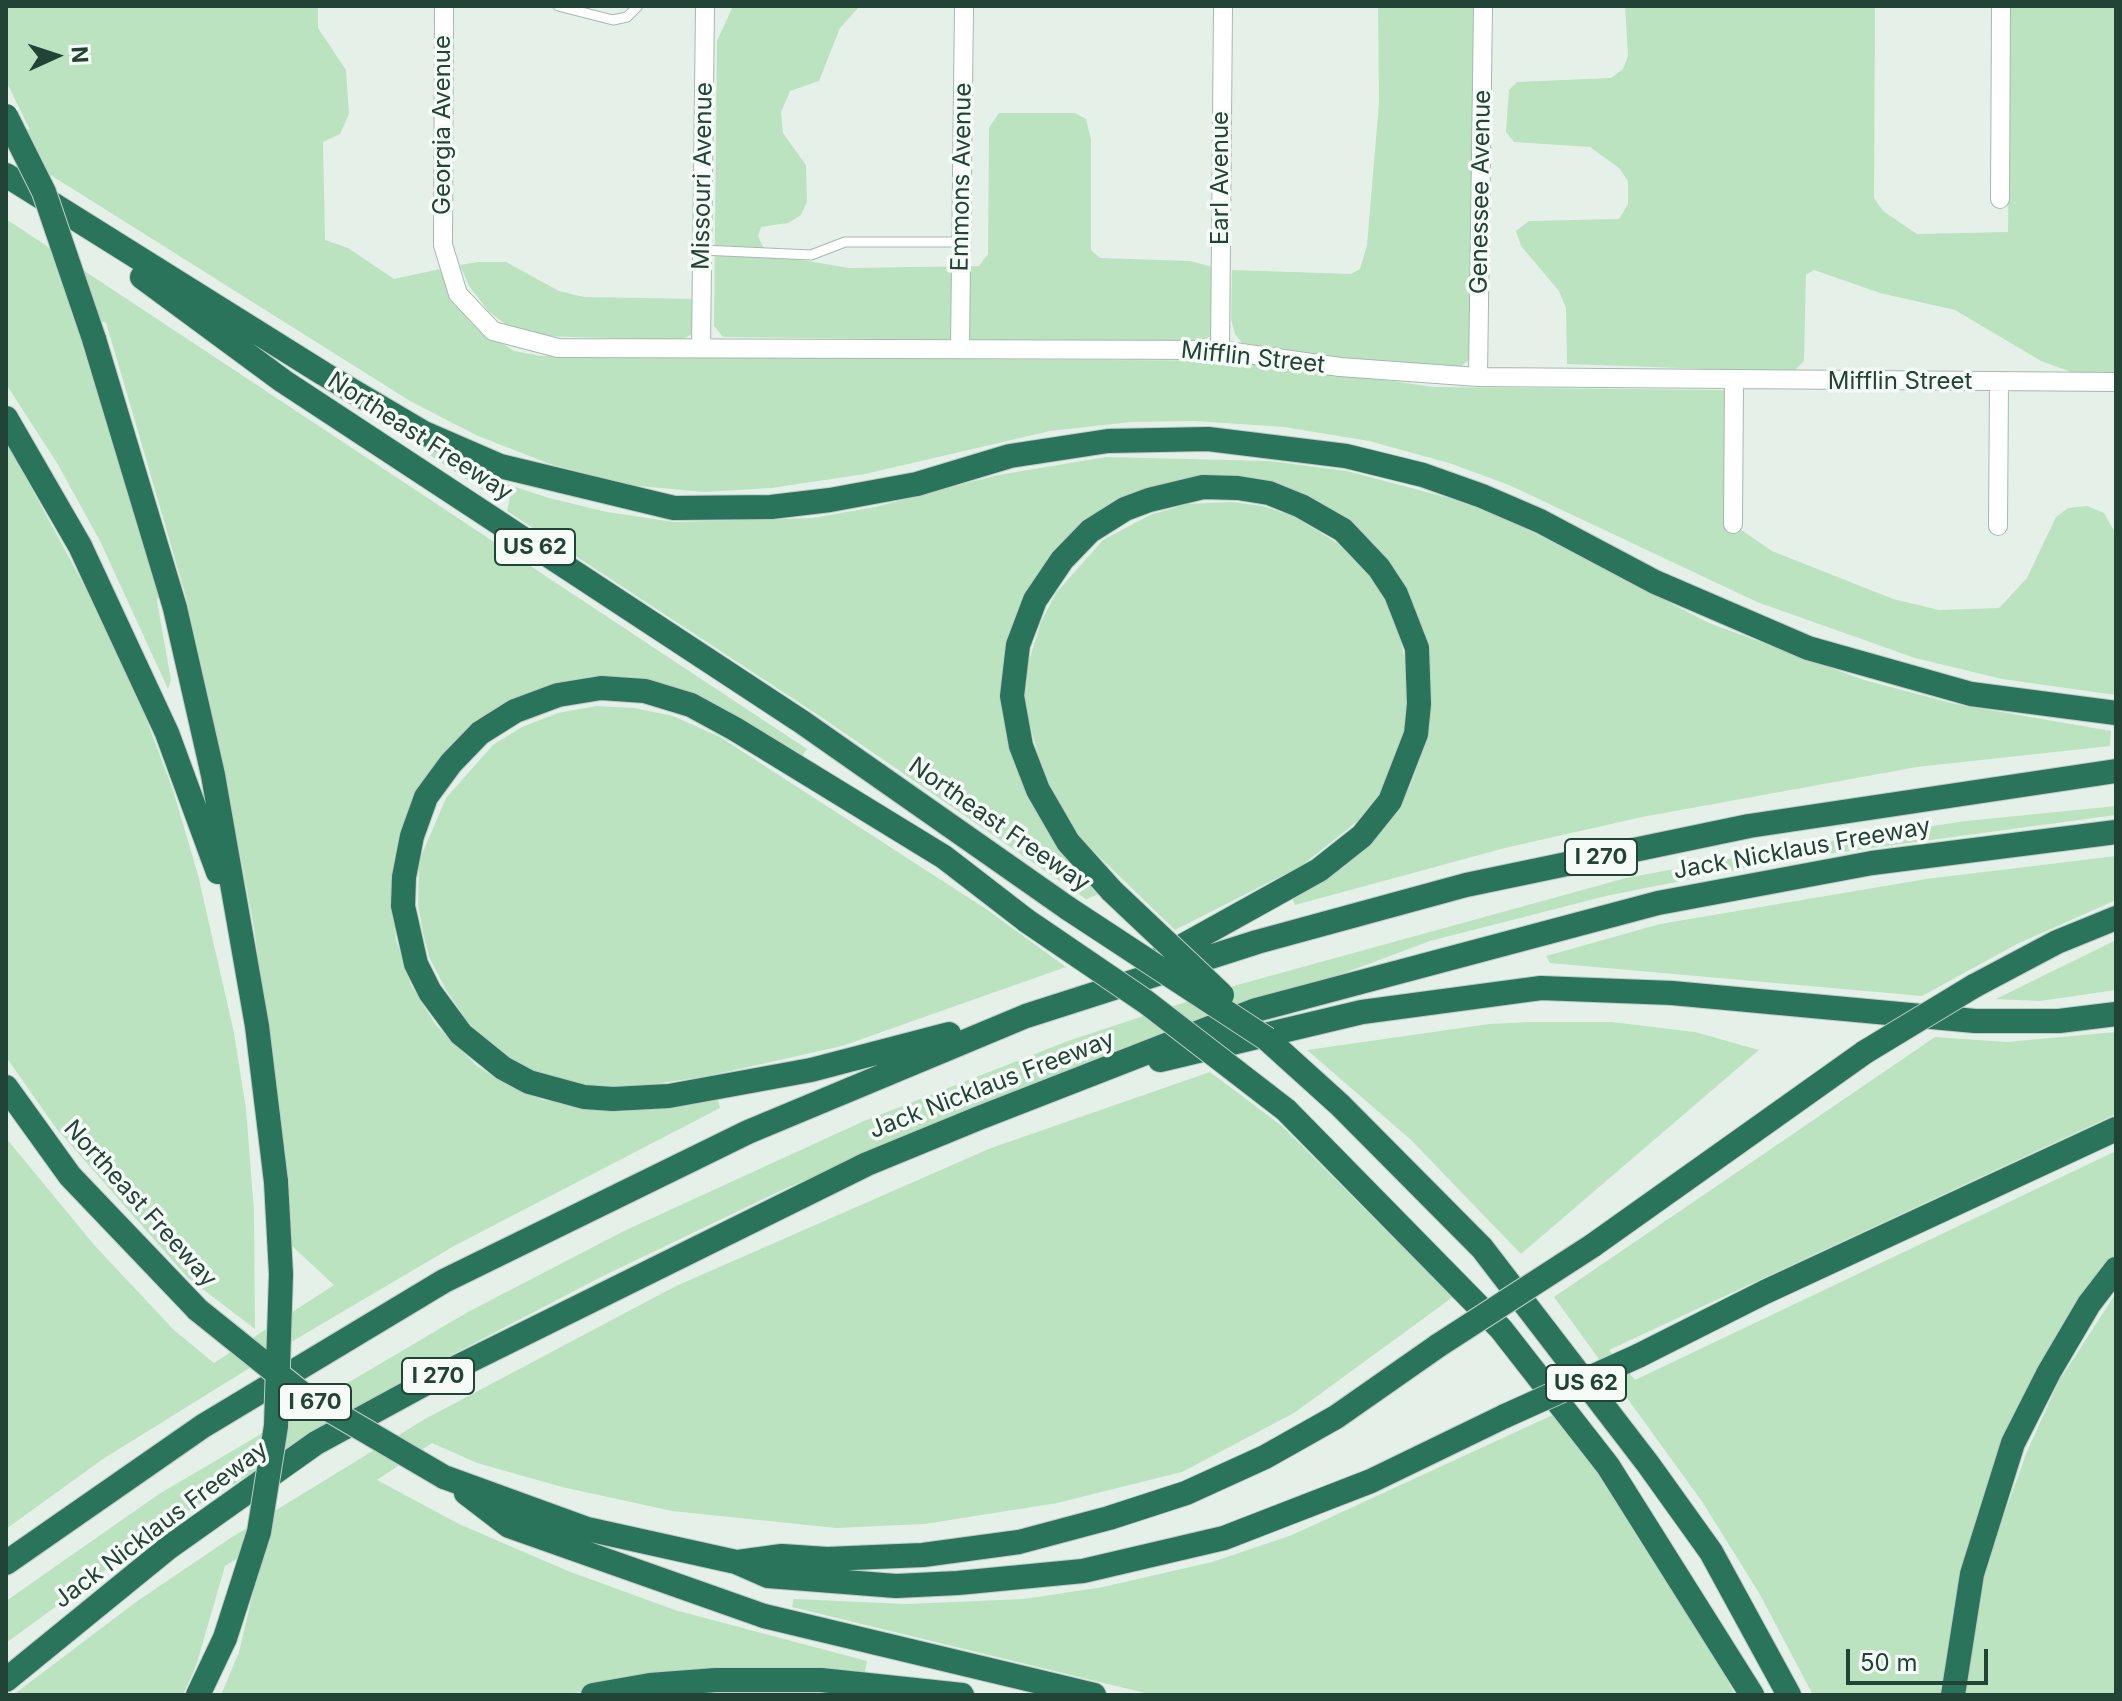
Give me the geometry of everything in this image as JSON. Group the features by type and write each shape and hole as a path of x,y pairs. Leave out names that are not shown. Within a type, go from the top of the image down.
{"highway":[{"path":"6,116 44,192 94,339 175,608 213,775 257,1026 276,1182 281,1274 276,1426 259,1532 225,1638 198,1695"},
{"path":"6,176 424,433 500,466 674,508 771,507 917,484 1010,456 1108,441 1208,439 1346,456 1423,475 1482,496 1540,521 1655,582 1808,648 1971,694 2116,713"},
{"name":"Northeast Freeway","path":"6,176 283,381 802,722 1069,909 1267,1039 1340,1105 1482,1248 1648,1464 1711,1552 1789,1695"},
{"path":"6,418 80,546 167,733 240,931"},
{"path":"1097,992 1319,870 1362,836 1390,801 1407,762 1419,704 1417,648 1408,621 1379,568 1343,530 1301,506 1269,493 1203,487 1125,509 1090,531 1062,560 1035,600 1018,645 1012,696 1021,746 1038,790 1068,842 1112,891 1267,1039"},
{"path":"1026,1016 811,1070 669,1096 613,1099 556,1091 503,1068 481,1052 444,1013 423,978 408,937 404,877 412,836 426,797 451,763 480,733 515,711 558,695 601,688 645,691 691,705 944,857 1027,921 1146,1002 1286,1110 1501,1329 1608,1466 1752,1695"},
{"name":"Jack Nicklaus Freeway","path":"6,1563 203,1426 444,1281 748,1132 1026,1016 1257,942 1466,885 1749,826 2116,771"},
{"name":"Jack Nicklaus Freeway","path":"6,1680 168,1548 316,1443 867,1164 1256,1010 1395,970 1658,903 1872,863 2116,832"},
{"path":"736,1562 782,1556 827,1559 923,1555 1019,1542 1186,1493 1265,1457 1336,1417 1439,1345 1592,1246 1865,1052 1974,986 2057,942 2116,918"},
{"path":"1122,1065 1184,1057 1362,1012 1541,988 1672,993 1975,1021 2059,1021 2116,1014"},
{"name":"Northeast Freeway","path":"6,1087 70,1176 198,1310 304,1395 444,1477"},
{"path":"444,1477 587,1529 736,1562 768,1576 896,1586 1020,1579 1083,1571 1182,1549 1291,1515 1638,1356 1765,1292 2116,1129"},
{"path":"1953,1695 1972,1574 2013,1443 2073,1331 2116,1269"},
{"path":"444,1477 509,1526 764,1616 1094,1695"},
{"path":"593,1695 650,1685 716,1680 821,1680 962,1695"}],"street":[{"name":"Georgia Avenue","path":"443,245 444,6"},
{"name":"Missouri Avenue","path":"701,347 705,6"},
{"name":"Emmons Avenue","path":"960,348 964,6"},
{"name":"Earl Avenue","path":"1220,350 1223,6"},
{"name":"Genessee Avenue","path":"1478,377 1483,6"},
{"path":"2000,199 2001,6"},
{"name":"Mifflin Street","path":"443,245 458,294 493,331 558,348 1220,350 1340,367 1478,377 2116,382"},
{"path":"1733,524 1734,380"},
{"path":"1998,526 1999,382"}],"lane":[{"path":"558,6 613,20 627,17 638,6"},
{"path":"702,250 811,255 845,242 961,242"}],"green space":[{"path":"6,6 318,6 318,28 346,70 349,114 340,134 323,142 325,240 348,248 394,279 440,269 455,302 475,326 514,351 541,356 1251,361 1434,387 1724,390 1724,518 1772,551 1893,599 1939,610 1999,608 2027,578 2056,517 2068,508 2087,506 2104,513 2116,534 2116,695 2002,679 1915,658 1757,602 1509,485 1449,463 1369,441 1284,427 1195,421 1131,422 1050,431 865,474 771,488 704,492 628,485 550,464 478,436 410,401 6,147 6,119 30,130 6,81"},
{"path":"733,6 860,6 840,28 819,81 790,91 781,112 783,133 806,165 807,202 801,215 788,223 761,227 758,236 763,247 790,258 849,268 979,266 988,254 989,128 999,113 1075,113 1086,119 1091,140 1091,250 1100,258 1190,261 1217,268 1212,335 1201,343 723,337 714,326 717,41"},
{"path":"1378,6 1475,6 1469,360 1459,368 1388,366 1242,343 1235,334 1231,319 1232,270 1351,274 1360,269 1367,245 1379,103"},
{"path":"1625,6 1875,6 1874,198 1883,211 1917,234 2008,232 2010,6 2116,6 2116,375 2082,376 2041,361 1955,310 1880,293 1814,270 1806,275 1804,361 1793,372 1567,364 1566,308 1559,291 1521,246 1516,231 1529,221 1619,219 1628,204 1628,181 1619,168 1590,147 1514,142 1506,132 1509,90 1517,82 1611,78 1623,69 1628,56"},
{"path":"6,219 807,749 802,756 623,681 462,738 393,901 396,940 411,985 436,1025 477,1066 509,1086 543,1100 621,1112 718,1100 720,1108 454,1246 103,1459 6,1529 6,1138 95,1246 174,1330 214,1363 334,1285 291,1245 288,1184 254,928 233,817 186,597 106,323 70,310 91,365 159,593 157,601 171,680 168,689 100,541 57,463 6,384"},
{"path":"506,262 559,291 584,297 699,299 693,333 683,340 535,336 508,326 489,312 469,286 460,265"},
{"path":"6,441 98,611 142,708 173,790 198,875 234,1033 246,1109 254,1211 255,1329 188,1278 56,1128 6,1057"},
{"path":"428,449 494,480 549,498 607,512 674,522 813,518 875,507 998,475 1106,457 1270,461 1347,471 1449,498 1509,520 1709,623 1864,680 1955,704 2111,731 2110,746 1917,767 1642,817 1505,848 1295,905 1292,898 1343,868 1369,844 1395,812 1410,787 1424,748 1430,710 1426,643 1416,613 1395,573 1333,512 1181,482 1039,574 1019,608 1009,639 1003,700 1102,893 1086,899 824,719 507,511 510,498 484,491 425,452"},
{"path":"1232,502 1263,506 1295,517 1337,543 1364,568 1383,596 1399,633 1407,669 1408,707 1403,742 1383,789 1359,820 1301,866 1175,930 1084,842 1062,813 1044,776 1024,703 1029,661 1041,622 1056,593 1103,540 1150,515 1187,504"},
{"path":"596,706 634,708 673,716 720,737 986,909 1066,967 842,1046 708,1076 634,1087 579,1085 533,1072 492,1046 467,1021 446,990 429,957 423,933 418,905 419,861 446,798 493,745 522,727 558,713"},
{"path":"2116,806 2116,815 1790,859 1606,896 1430,941 913,1134 782,1190 601,1277 438,1362 177,1518 6,1643 6,1601 159,1494 468,1312 624,1231 864,1121 1068,1041 1237,985 1626,878 1798,846 1966,821"},
{"path":"2116,856 2116,900 2017,944 1922,996 1550,963 1546,956 1660,924 1926,879"},
{"path":"2116,940 2116,990 2040,1001 1996,999"},
{"path":"1612,1022 1695,1032 1759,1050 1521,1254 1410,1139 1307,1050 1489,1024"},
{"path":"2116,1032 2116,1114 1609,1350 1635,1380 2116,1151 2116,1255 2079,1305 2008,1427 1971,1536 1941,1695 1813,1695 1759,1593 1703,1503 1554,1297 1935,1037 2007,1042"},
{"path":"1210,1072 1282,1126 1453,1297 1294,1413 1182,1472 1057,1503 925,1524 836,1528 672,1511 562,1487 477,1463 432,1443 377,1480 459,1524 568,1571 675,1610 867,1661 865,1672 802,1667 733,1669 655,1677 564,1695 221,1695 239,1652 265,1542 225,1566 196,1666 183,1695 13,1695 136,1602 232,1537 425,1419 676,1286 991,1148"},
{"path":"2116,1293 2116,1695 1965,1695 1985,1568 2026,1454 2059,1381"},
{"path":"1557,1413 1693,1614 1735,1695 1153,1695 792,1607 794,1599 905,1604 1024,1599 1103,1587 1212,1562 1292,1535"}]}
